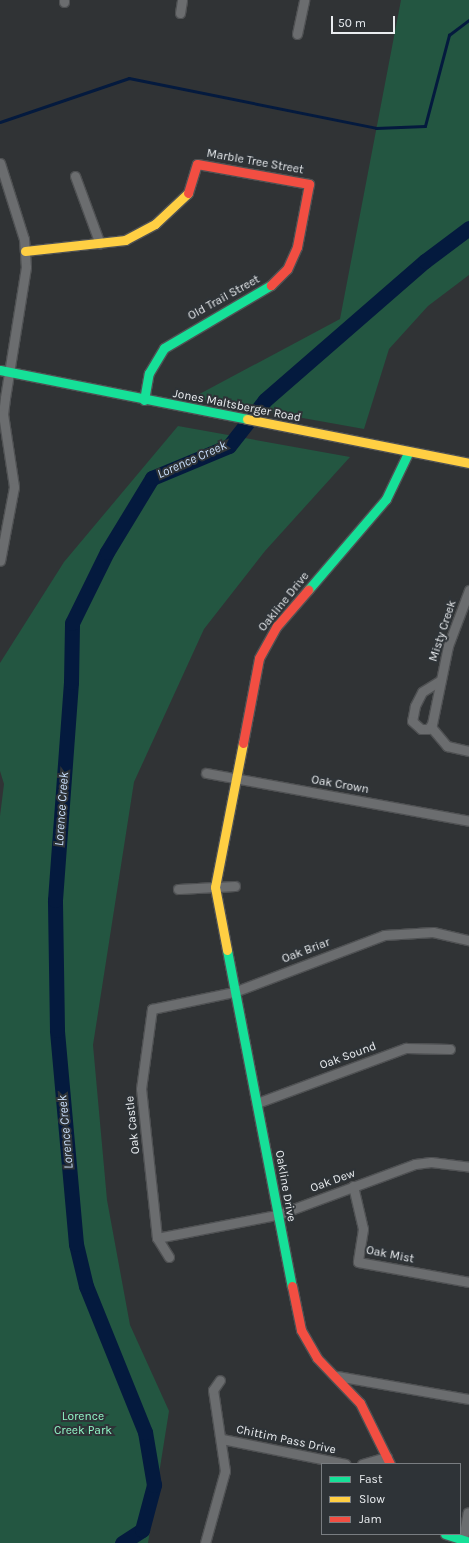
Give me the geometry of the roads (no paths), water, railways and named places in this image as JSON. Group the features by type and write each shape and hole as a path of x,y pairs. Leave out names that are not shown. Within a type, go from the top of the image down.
{"street":[{"path":"180,13 182,0"},
{"path":"297,34 304,0"},
{"path":"0,163 9,189 25,251 25,283 5,371 2,420 14,487 4,527 0,561"},
{"name":"Marble Tree Street","path":"100,244 125,240 170,214 188,194 198,164 309,184"},
{"path":"25,251 100,244 75,176"},
{"name":"Old Trail Street","path":"144,400 149,373 164,348 265,290 287,269 296,247 309,184"},
{"path":"0,192 9,189"},
{"name":"Jones Maltsberger Road","path":"5,371 183,408 469,463"},
{"name":"Oakline Drive","path":"388,1461 360,1402 337,1376 312,1352 300,1330 215,887 253,678 266,643 386,499 409,451"},
{"name":"Misty Creek","path":"441,680 422,692 412,714 415,726 422,730 431,727 441,680 448,646 469,590"},
{"path":"431,727 447,746 469,751"},
{"name":"Oak Crown","path":"206,772 469,821"},
{"path":"178,889 235,886"},
{"name":"Oak Briar","path":"152,1009 234,992 384,935 433,932 469,940"},
{"name":"Oak Castle","path":"152,1009 141,1089 157,1238"},
{"name":"Oak Sound","path":"257,1103 406,1048 450,1049"},
{"name":"Oak Dew","path":"157,1238 277,1214 415,1164 431,1162 469,1167"},
{"name":"Oak Mist","path":"353,1186 363,1229 358,1262 469,1282"},
{"path":"157,1238 169,1257"},
{"path":"337,1376 469,1399"},
{"path":"205,1543 223,1481 222,1439 213,1390 220,1380"},
{"name":"Chittim Pass Drive","path":"222,1439 341,1463"},
{"path":"371,1463 388,1461"},
{"path":"448,1535 466,1540 468,1512"}],"waterway":[{"path":"0,122 129,78 376,128 425,126 449,35 469,20"},
{"name":"Lorence Creek","path":"122,1543 142,1530 154,1485 145,1432 86,1286 76,1244 57,1030 55,900 71,682 72,623 107,552 152,478 229,446 265,400 425,261 469,228"}],"park label":[{"name":"Lorence Creek Park","path":"83,1424"}]}
